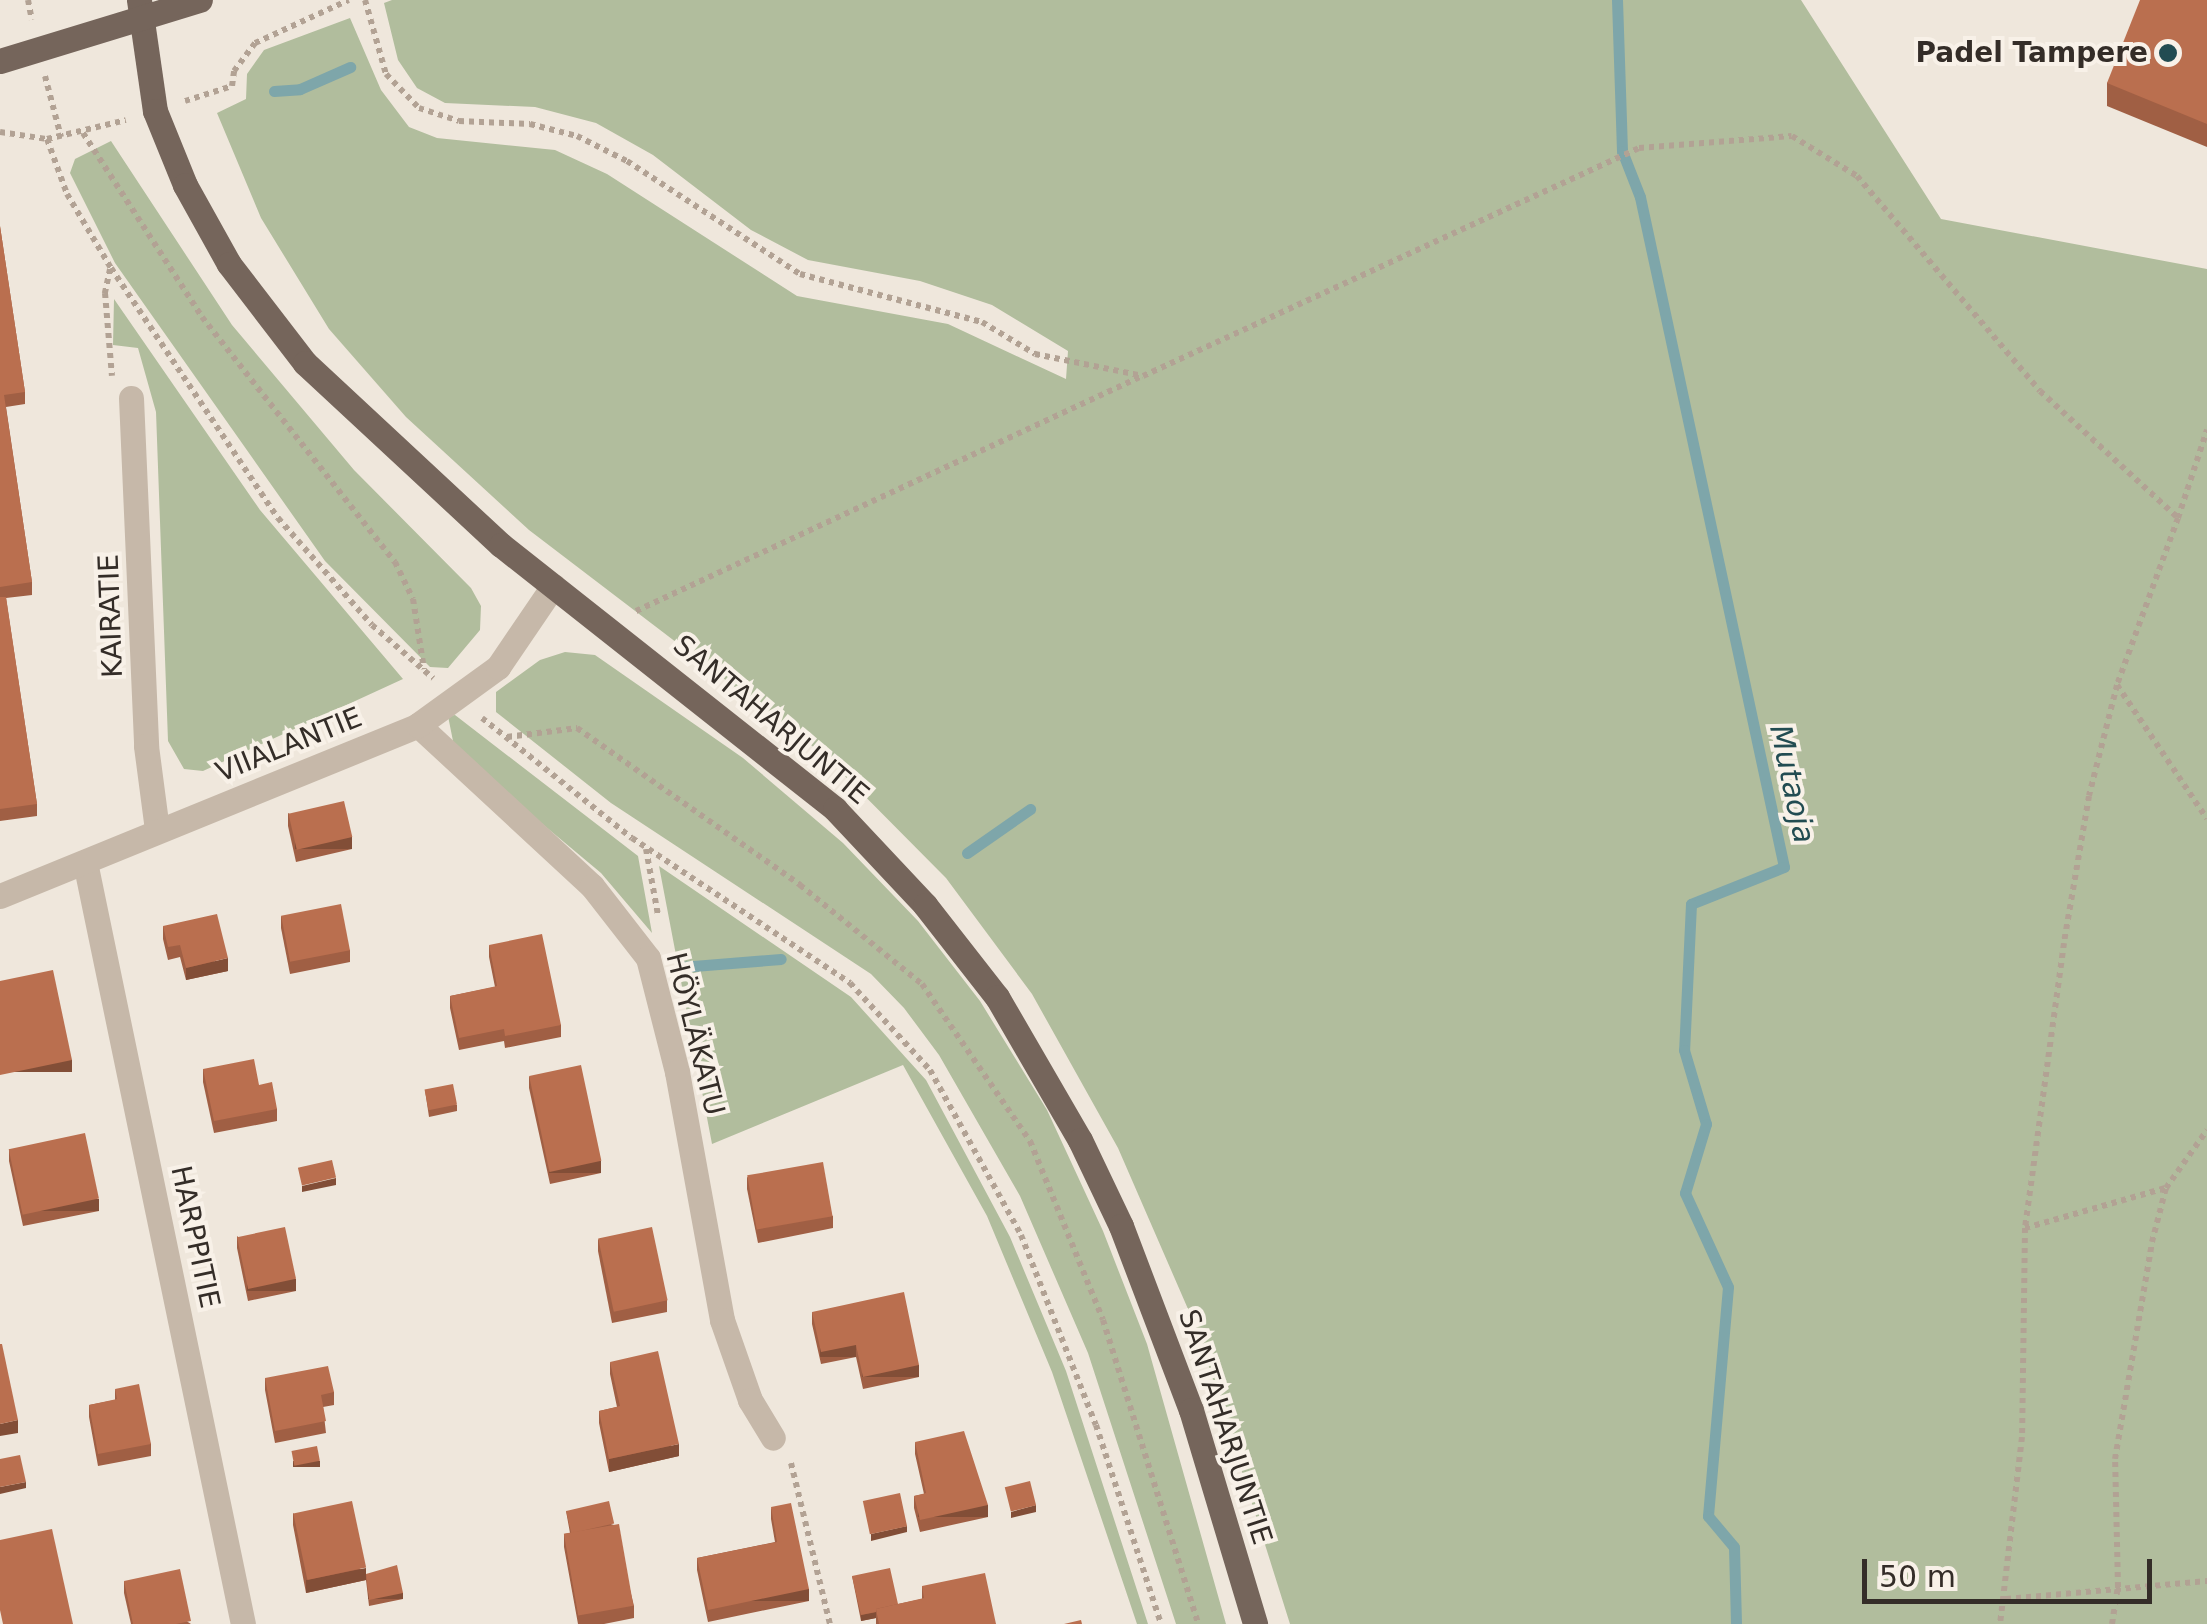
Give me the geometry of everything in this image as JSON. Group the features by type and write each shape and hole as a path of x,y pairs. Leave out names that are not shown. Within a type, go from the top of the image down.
{"main road":[{"path":"0,61 139,9 200,0"},
{"name":"SANTAHARJUNTIE","path":"139,9 155,110 205,224 261,310 356,416 553,586 608,625 836,809 925,904 997,998 1065,1111 1121,1226 1191,1410 1256,1624"}],"street":[{"name":"KAIRATIE","path":"131,398 146,746 158,830"},
{"name":"VIIALANTIE","path":"0,896 418,725 498,667 553,586"},
{"name":"HÖYLÄKATU","path":"418,725 592,886 648,958 677,1072 722,1320 750,1400 773,1438"},
{"name":"HARPPITIE","path":"85,862 243,1624"}],"path":[{"path":"0,132 48,139 232,86 234,71 255,42 348,0"},
{"path":"366,0 386,74 419,108 459,122 530,124 576,136 627,161 800,274 982,322 1035,354 1143,376"},
{"path":"83,132 202,317 395,562 413,599 424,671"},
{"path":"608,625 1639,148 1792,136 1858,176 2040,392 2178,518"},
{"path":"48,139 67,194 110,268 278,518 372,625 646,848 850,983 930,1070 1021,1236 1119,1489 1161,1624"},
{"path":"110,268 105,293 112,376"},
{"path":"2000,1624 2006,1599 2022,1437 2025,1228 2076,870 2117,685 2207,430"},
{"path":"2117,685 2207,819"},
{"path":"506,737 577,728 800,885 922,984 1030,1141 1104,1320 1198,1624"},
{"path":"646,848 660,930 648,958"},
{"path":"2112,1624 2118,1587 2115,1459 2166,1188 2207,1130"},
{"path":"2025,1228 2166,1188"},
{"path":"773,1438 800,1481 830,1624"},
{"path":"2006,1599 2207,1581"}],"green space":[{"path":"1801,0 1941,219 2207,269 2207,1624 1290,1624 1198,1332 1118,1148 1032,994 946,878 824,755 529,530 406,417 329,329 261,218 217,113 246,99 247,74 264,50 350,18 381,90 409,127 437,138 555,150 607,174 797,296 948,324 1066,379 1068,351 992,305 920,281 808,260 751,230 653,155 596,123 535,107 445,103 417,88 398,60 384,3"},
{"path":"111,141 232,325 354,470 471,588 481,606 480,630 448,668 430,667 325,561 115,263 70,173 75,159"},
{"path":"114,299 260,510 403,679 203,771 184,769 168,741 156,412 138,348 113,345"},
{"path":"565,652 595,655 743,758 843,843 918,921 980,1001 1047,1110 1103,1231 1147,1344 1226,1624 1176,1624 1088,1353 1020,1196 939,1055 904,1008 871,974 611,803 496,712 496,692 540,660"},
{"path":"455,715 638,856 652,933 601,873 455,751 448,716"},
{"path":"659,866 851,997 926,1080 1010,1237 1066,1371 1148,1624 1137,1624 1052,1372 987,1216 903,1065 712,1144"}],"building":[{"name":"Padel Tampere","path":"2140,0 2207,0 2207,124 2107,83"},
{"path":"0,226 25,392 4,395 32,582 0,587"},
{"path":"0,597 6,597 37,804 0,809"},
{"path":"344,801 352,837 297,850 288,814"},
{"path":"341,904 350,950 290,962 281,916"},
{"path":"217,914 228,958 186,968 180,945 168,947 163,926"},
{"path":"542,934 561,1025 505,1036 504,1029 459,1038 450,996 497,986 489,945"},
{"path":"53,970 72,1060 0,1075 0,981"},
{"path":"254,1059 259,1085 272,1082 277,1109 214,1121 203,1069"},
{"path":"581,1065 601,1161 550,1172 529,1076"},
{"path":"453,1084 457,1105 429,1110 425,1090"},
{"path":"85,1133 99,1199 23,1215 9,1149"},
{"path":"332,1160 336,1178 302,1185 298,1168"},
{"path":"823,1162 833,1216 757,1230 747,1175"},
{"path":"285,1227 296,1279 248,1289 237,1237"},
{"path":"652,1227 668,1300 614,1312 598,1238"},
{"path":"904,1292 919,1365 863,1377 856,1345 821,1352 812,1312"},
{"path":"0,1344 18,1420 0,1424"},
{"path":"658,1351 679,1444 609,1459 599,1411 620,1406 610,1362"},
{"path":"328,1366 334,1392 321,1395 326,1421 275,1431 265,1378"},
{"path":"139,1384 151,1444 98,1454 89,1405 117,1399 115,1389"},
{"path":"964,1431 988,1505 920,1520 914,1496 926,1493 915,1442"},
{"path":"317,1446 320,1461 294,1466 291,1451"},
{"path":"20,1455 26,1482 0,1487 0,1459"},
{"path":"1030,1481 1036,1505 1011,1512 1005,1487"},
{"path":"900,1493 907,1526 870,1534 863,1501"},
{"path":"352,1501 366,1568 307,1580 293,1513"},
{"path":"609,1501 614,1523 571,1533 566,1511"},
{"path":"791,1503 809,1589 708,1610 697,1558 777,1542 771,1507"},
{"path":"619,1524 633,1606 578,1615 564,1534"},
{"path":"52,1529 73,1624 3,1624 0,1540"},
{"path":"397,1565 403,1593 369,1600 366,1574"},
{"path":"890,1568 898,1604 861,1615 852,1576"},
{"path":"180,1569 191,1621 133,1624 124,1581"},
{"path":"985,1573 996,1624 879,1624 876,1609 924,1598 922,1586"}],"waterway":[{"name":"Mutaoja","path":"1617,0 1622,151 1640,197 1784,867 1691,904 1684,1050 1706,1124 1685,1193 1728,1287 1708,1516 1734,1547 1736,1624"},
{"path":"274,91 300,89 350,67"},
{"path":"967,853 1030,809"},
{"path":"681,967 781,959"}],"place":[{"name":"Padel Tampere","path":"2168,53"}]}
